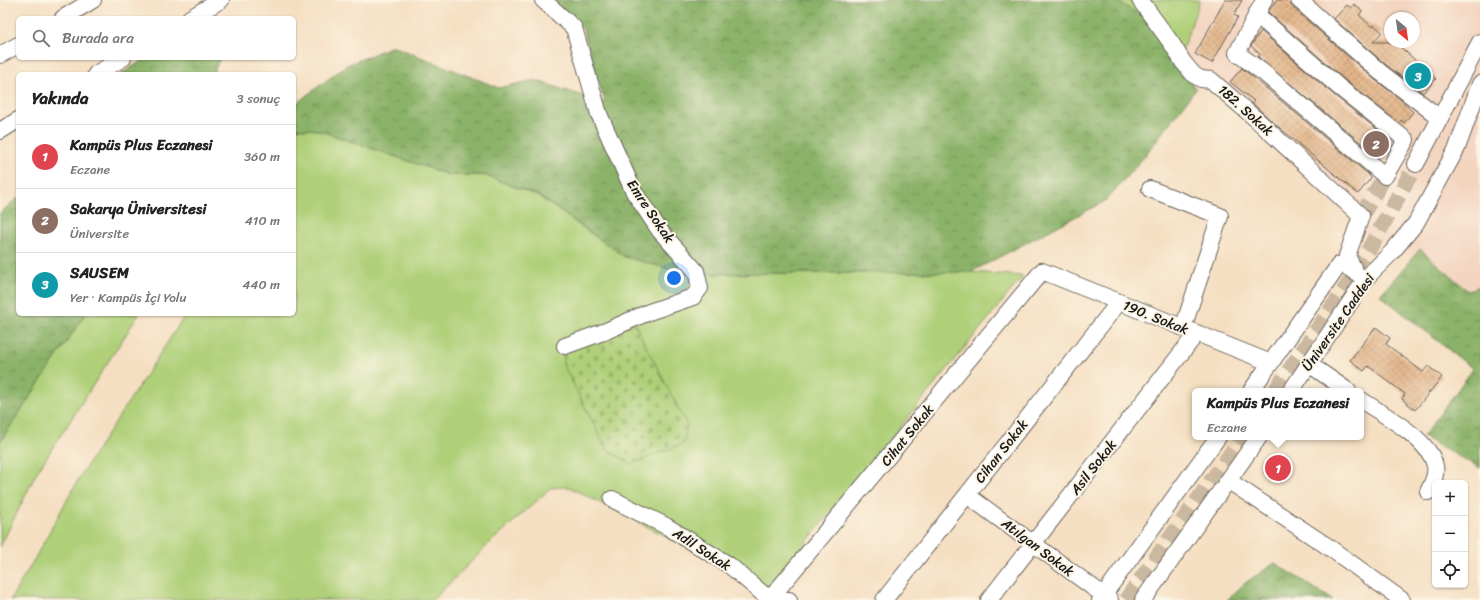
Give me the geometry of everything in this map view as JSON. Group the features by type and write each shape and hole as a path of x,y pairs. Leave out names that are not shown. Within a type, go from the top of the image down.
{"street":[{"path":"66,16 93,0"},
{"path":"193,16 221,0"},
{"name":"Emre Sokak","path":"543,0 574,28 599,114 634,192 660,231 696,272 700,284 697,294 693,297 649,312 606,331 565,346"},
{"name":"182. Sokak","path":"1140,0 1172,44 1183,62 1194,75 1201,79 1211,80 1257,120 1361,216 1347,256 1356,273 1343,264 1339,265 1271,363"},
{"path":"1256,14 1340,88 1406,140 1385,176 1264,73 1237,53 1256,14 1264,0"},
{"path":"1299,0 1380,72 1440,118"},
{"path":"1416,164 1480,42"},
{"path":"0,56 16,46"},
{"path":"99,72 120,60"},
{"name":"Üniversite Caddesi","path":"1293,388 1367,277 1392,252 1416,224 1457,148 1480,84"},
{"path":"0,131 16,121"},
{"name":"Asil Sokak","path":"989,600 1033,544 1190,331 1220,216 1150,190"},
{"name":"190. Sokak","path":"1042,271 1271,363"},
{"name":"Cihat Sokak","path":"771,600 1042,271"},
{"name":"Cihan Sokak","path":"884,600 1119,302"},
{"path":"1253,388 1271,363"},
{"path":"1309,364 1344,388"},
{"path":"1364,402 1416,438 1425,447 1432,457 1436,467 1434,479 1428,492"},
{"path":"1104,599 1216,440"},
{"path":"1143,600 1258,440"},
{"path":"1229,481 1330,548 1402,600"},
{"name":"Atılgan Sokak","path":"967,495 1104,599"},
{"name":"Adil Sokak","path":"612,499 679,534 729,565 771,600"},
{"path":"771,600 789,600"}],"shaded area":[{"path":"1200,0 1480,0 1480,314 1447,274 1365,233 1180,56"}],"green space":[{"path":"552,0 1115,0 1142,16 1196,89 1143,158 1105,201 971,272 689,274 625,257 539,196 484,175 449,175 318,130 296,128 296,103 347,65 393,46 499,88 534,80 605,103 583,29"},
{"path":"1115,0 1200,0 1180,56"},
{"path":"143,60 219,60 214,72 124,72"},
{"path":"296,128 318,130 449,175 484,175 538,196 625,257 689,274 971,272 1023,276 769,588 569,487 551,488 493,540 433,600 10,600 82,473 185,316 296,316"},
{"path":"16,200 16,316 84,316 0,442 0,213"},
{"path":"1420,249 1468,291 1480,286 1480,468 1423,437 1473,369 1380,295"},
{"path":"84,316 138,316 37,472 0,547 0,442"},
{"path":"634,323 687,425 684,443 632,464 607,450 563,364 565,346"},
{"path":"1275,563 1333,600 1227,600 1245,583"}],"building":[{"path":"1225,0 1242,0 1234,15 1238,17 1212,63 1195,54"},
{"path":"1276,0 1290,0 1291,6 1374,79 1399,98 1413,112 1404,123 1401,120 1399,123 1346,81 1268,12"},
{"path":"1354,4 1362,11 1359,15 1372,27 1374,25 1382,32 1373,42 1384,42 1384,48 1402,48 1436,79 1423,93 1386,65 1334,19 1347,5 1351,8"},
{"path":"1261,31 1334,95 1387,137 1389,139 1385,142 1389,146 1378,157 1258,57 1260,54 1251,46"},
{"path":"1242,68 1368,174 1371,178 1358,194 1274,123 1252,103 1254,101 1230,82"},
{"path":"1376,327 1390,338 1386,344 1423,372 1428,366 1442,377 1415,410 1402,399 1405,394 1368,366 1364,371 1350,360"}],"tunnel":[{"path":"1277,388 1356,273 1416,164"},
{"path":"1361,216 1385,176"},
{"path":"1126,600 1241,440"}],"place":[{"name":"SAUSEM","path":"1418,76"},
{"name":"Sakarya Üniversitesi","path":"1376,144"},
{"name":"Kampüs Plus Eczanesi","path":"1278,468"}]}
